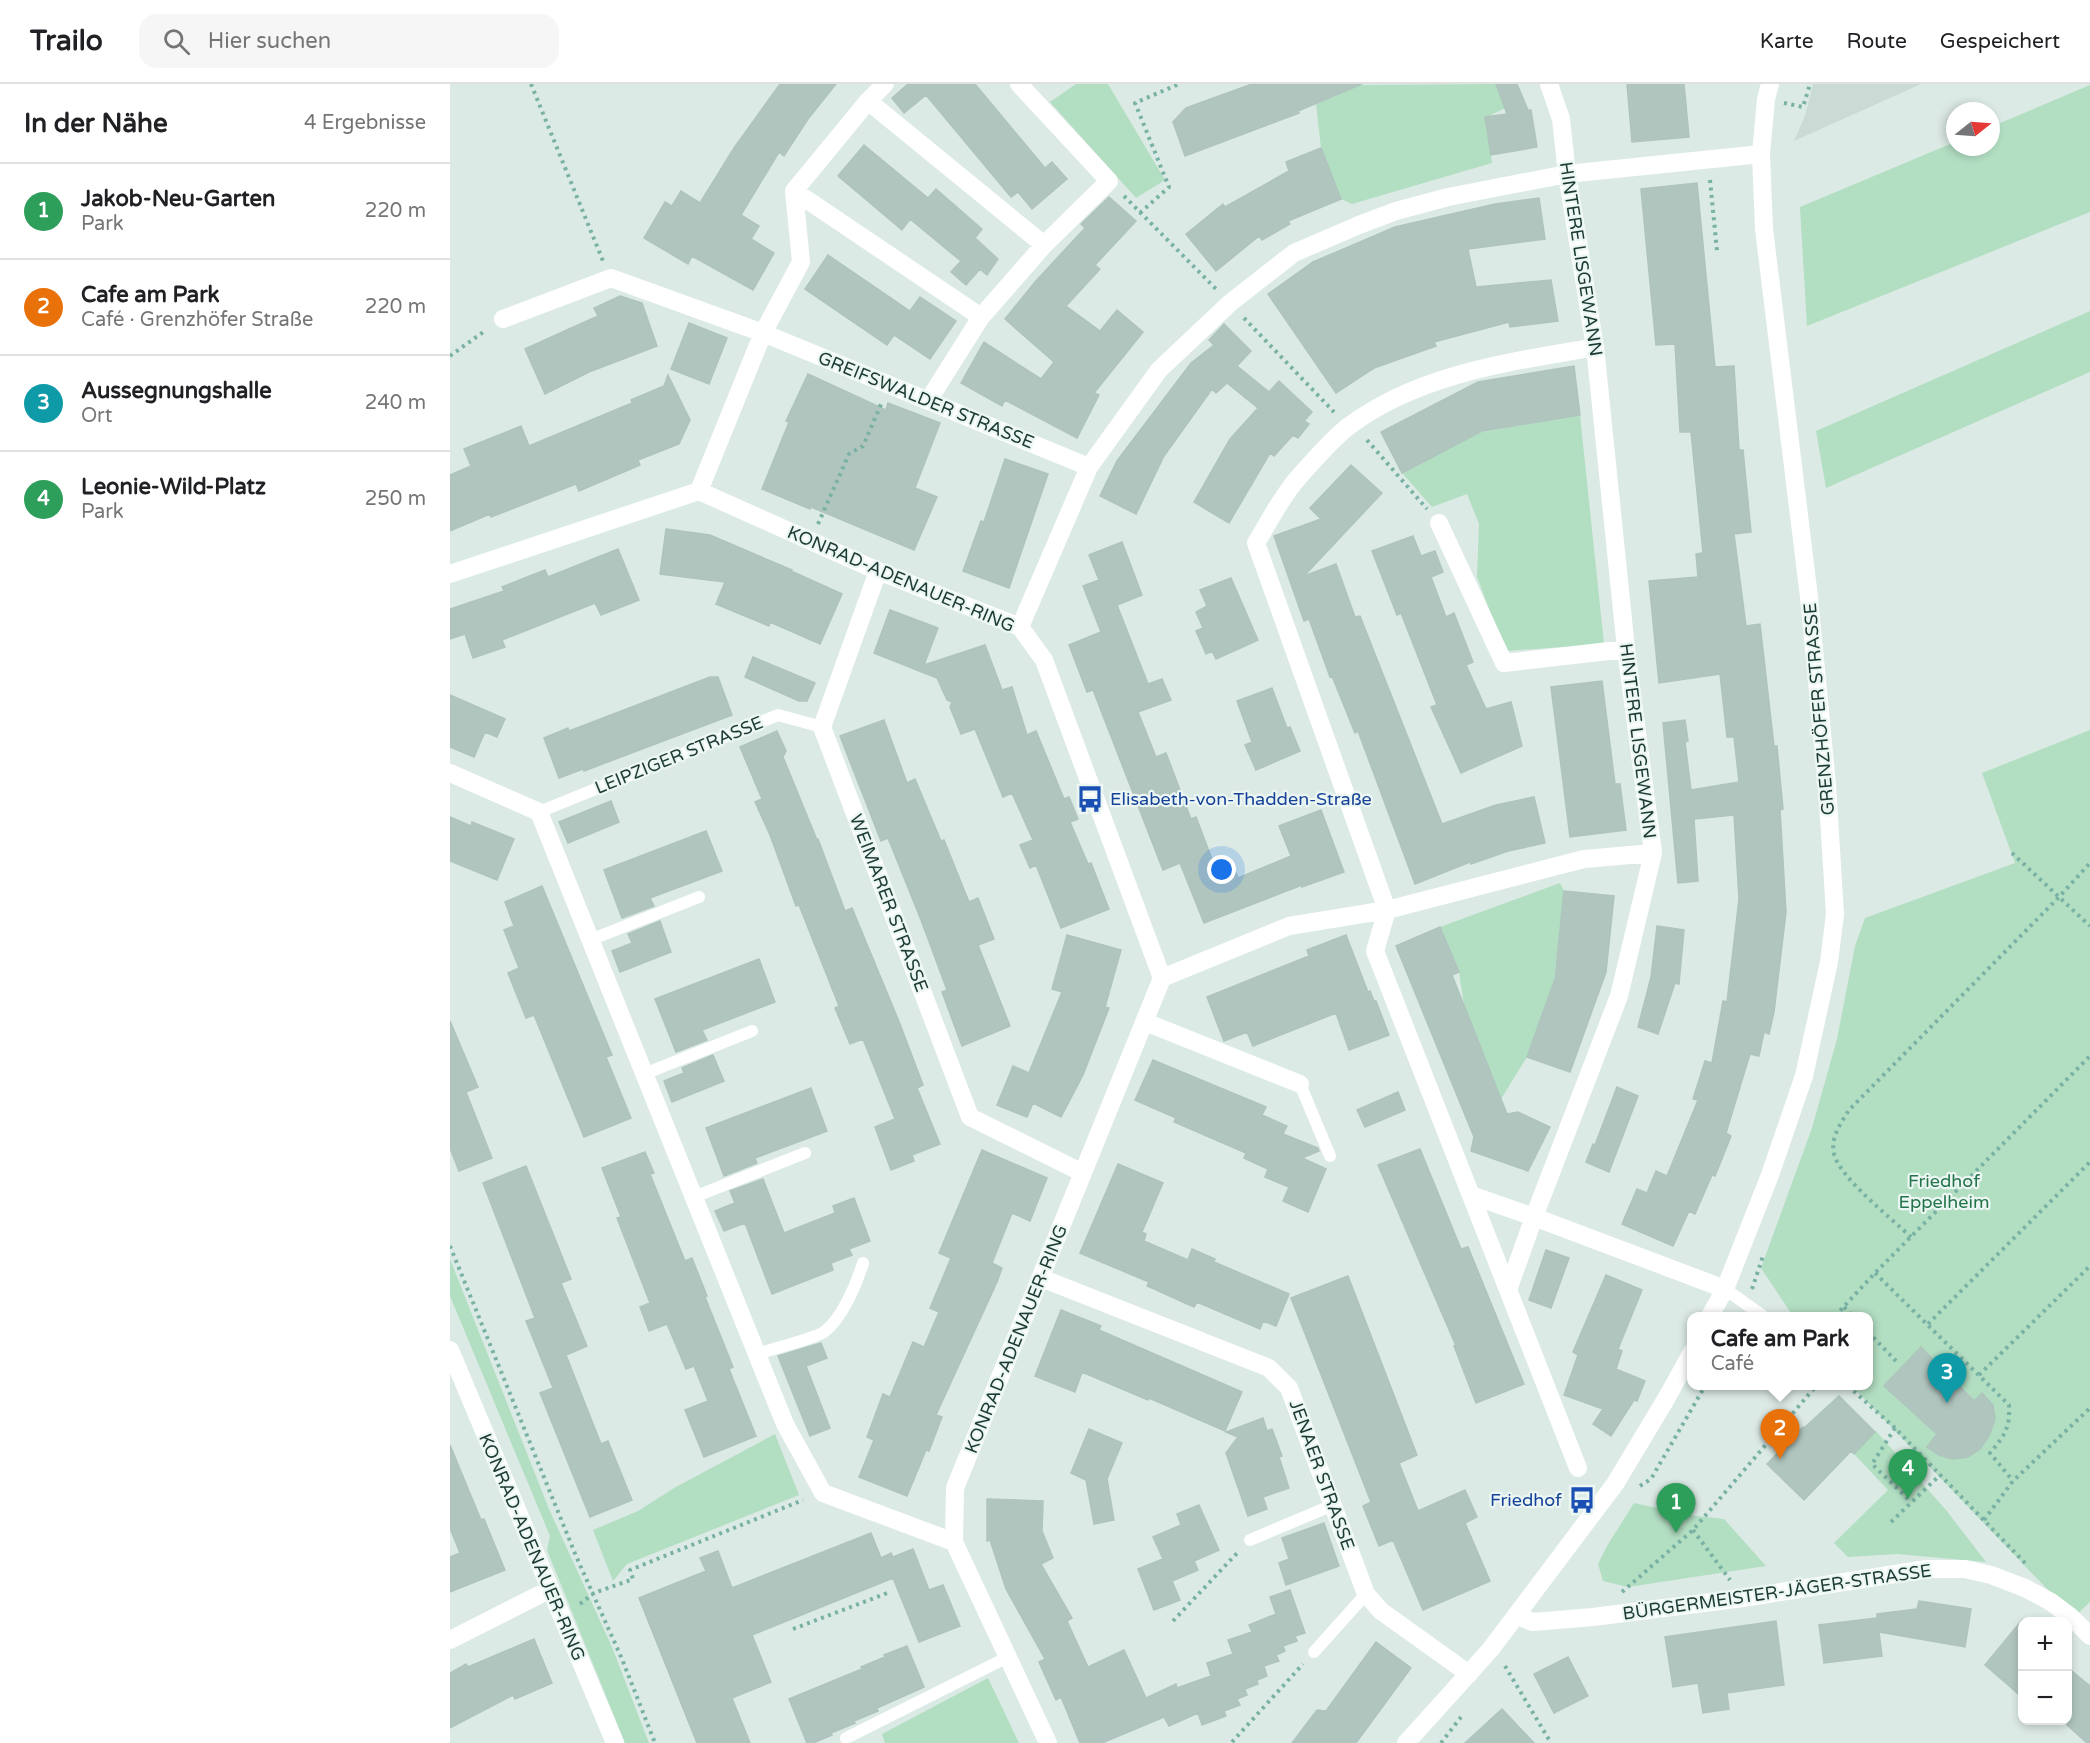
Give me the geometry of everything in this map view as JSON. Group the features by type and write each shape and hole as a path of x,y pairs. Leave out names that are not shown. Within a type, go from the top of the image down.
{"street":[{"path":"450,574 699,491 763,333 801,262 794,191 868,101 885,84"},
{"path":"928,401 981,317 1044,245 1109,181 1019,84"},
{"name":"HINTERE LISGEWANN","path":"1508,1290 1619,996 1653,853 1626,649 1595,346 1567,174 1561,118 1549,84"},
{"name":"GRENZHÖFER STRASSE","path":"1713,1312 1725,1289 1770,1175 1804,1076 1829,962 1835,914 1827,785 1809,597 1764,229 1761,153 1768,92"},
{"path":"868,101 1044,245"},
{"path":"1020,627 1089,467 1159,370 1230,303 1294,253 1396,211 1448,197 1567,174 1761,153"},
{"path":"794,191 981,317"},
{"path":"502,318 611,278"},
{"name":"GREIFSWALDER STRASSE","path":"611,278 763,333 1089,467"},
{"path":"1578,1468 1375,951 1387,910 1256,543 1296,480 1348,427 1389,400 1434,382 1496,365 1595,346"},
{"name":"KONRAD-ADENAUER-RING","path":"699,491 878,571 1020,627 1044,660 1162,978 955,1488 954,1542 1048,1743"},
{"path":"1439,523 1503,663 1626,649"},
{"path":"822,728 878,571"},
{"name":"WEIMARER STRASSE","path":"822,728 970,1117 1083,1173"},
{"path":"450,773 539,812 785,1424 822,1493 954,1542"},
{"path":"1162,978 1289,926 1387,910 1584,859 1653,853"},
{"path":"1145,1022 1300,1084"},
{"path":"1471,1195 1725,1289"},
{"name":"JENAER STRASSE","path":"1041,1278 1269,1368 1290,1388 1366,1594 1382,1611 1469,1674"},
{"name":"KONRAD-ADENAUER-RING","path":"450,1350 615,1743"},
{"path":"1406,1743 1490,1650 1615,1484 1687,1361"},
{"name":"BÜRGERMEISTER-JÄGER-STRASSE","path":"1517,1616 1533,1622 1593,1617 1743,1598 1927,1569 1965,1569 1991,1575 2025,1588 2071,1617 2090,1636"},
{"path":"450,1640 549,1590"}],"lane":[{"name":"LEIPZIGER STRASSE","path":"539,812 778,715 822,728"},
{"path":"590,940 699,897"},
{"path":"644,1074 752,1031"},
{"path":"1300,1084 1330,1156"},
{"path":"694,1197 804,1153"},
{"path":"757,1354 824,1332 837,1318 858,1279 863,1263"},
{"path":"1725,1289 1756,1312"},
{"path":"1250,1540 1333,1506"},
{"path":"1314,1652 1366,1594"},
{"path":"846,1738 1008,1657"}],"path":[{"path":"531,84 611,278"},
{"path":"1140,213 1169,187 1135,103 1179,84"},
{"path":"1768,92 1803,107 1810,84"},
{"path":"1708,159 1717,251"},
{"path":"1109,181 1348,427 1358,430 1439,523"},
{"path":"450,356 502,318"},
{"path":"810,541 849,454 862,446 889,385"},
{"path":"2012,853 2090,926"},
{"path":"1911,1237 1845,1174 1834,1154 1835,1134 1849,1110 2090,863"},
{"path":"1840,1312 1875,1273 2090,1056"},
{"path":"1928,1324 2090,1162"},
{"path":"450,1246 655,1743"},
{"path":"1979,1375 2090,1266"},
{"path":"1875,1273 2009,1405 2009,1422 2003,1437 1990,1453 2013,1481"},
{"path":"1844,1307 1848,1312"},
{"path":"1873,1336 1896,1361"},
{"path":"1633,1490 1651,1479 1703,1390"},
{"path":"1593,1617 1693,1530 1813,1390"},
{"path":"1852,1390 1895,1428 2030,1568"},
{"path":"1984,1520 2013,1481 2090,1408"},
{"path":"1895,1428 1872,1464 1911,1502"},
{"path":"1892,1522 1940,1475"},
{"path":"562,1618 594,1593 633,1579 630,1570 797,1503"},
{"path":"1693,1530 1743,1598"},
{"path":"1173,1621 1250,1540"},
{"path":"793,1629 890,1592"},
{"path":"1490,1650 1503,1663 1551,1743"},
{"path":"1232,1742 1314,1652"}],"shaded area":[{"path":"1813,84 1921,84 1794,141 1805,116"}],"green space":[{"path":"1076,84 1108,84 1165,180 1136,198 1050,102"},
{"path":"1496,84 1505,108 1485,118 1492,163 1352,204 1341,199 1321,148 1316,104 1361,85"},
{"path":"2090,85 2090,212 1807,326 1800,207 1946,146 1946,156 2000,156 2000,123"},
{"path":"2090,311 2090,372 1826,488 1816,431"},
{"path":"1580,415 1604,644 1505,651 1477,577 1479,524 1467,494 1432,507 1402,473 1481,432"},
{"name":"Friedhof Eppelheim","path":"2090,730 2090,1602 2074,1617 1856,1390 1873,1390 1873,1312 1790,1312 1761,1268 1812,1128 1837,1039 1855,946 1865,918 2015,863 1982,773"},
{"path":"1560,883 1564,891 1554,980 1527,1057 1501,1099 1464,1005 1459,972 1440,927"},
{"path":"450,1259 549,1509 612,1647 649,1743 625,1743 547,1550 550,1536 450,1296"},
{"path":"1876,1431 1946,1510 1986,1562 1897,1554 1848,1557 1834,1543 1888,1490 1854,1454"},
{"path":"775,1434 799,1495 627,1564 613,1581 593,1530 638,1511 674,1488"},
{"path":"1634,1503 1689,1515 1724,1519 1766,1566 1628,1587 1603,1581 1598,1564"},
{"path":"988,1678 1019,1743 885,1743 882,1734"}],"building":[{"path":"780,84 836,84 808,119 784,156 779,152 741,215 759,226 751,239 774,253 753,290 692,256 688,264 644,238 665,202 672,206 681,191 700,203 734,148"},
{"path":"908,84 975,84 1045,168 1052,162 1067,179 1032,209 1018,192 1011,197 926,95 904,113 892,98"},
{"path":"1252,84 1362,84 1298,111 1299,113 1185,156 1173,122 1186,108"},
{"path":"1496,84 1517,84 1528,110 1531,110 1537,147 1491,155 1485,117 1507,114"},
{"path":"1627,84 1684,84 1689,137 1632,142"},
{"path":"864,145 928,198 936,189 982,229 975,238 998,259 987,275 980,269 966,285 951,272 961,261 910,219 902,230 838,176"},
{"path":"1321,148 1341,199 1288,221 1290,224 1262,240 1259,236 1216,271 1186,234 1223,204 1225,207 1289,171 1286,162"},
{"path":"1697,183 1715,367 1734,366 1739,450 1743,450 1751,532 1734,534 1746,626 1760,624 1774,746 1777,746 1783,809 1780,810 1786,912 1774,1012 1769,1034 1764,1032 1759,1056 1750,1054 1726,1133 1731,1136 1715,1176 1712,1175 1695,1214 1689,1211 1673,1246 1622,1224 1637,1189 1647,1193 1656,1171 1667,1176 1698,1100 1693,1099 1705,1061 1712,1063 1723,1001 1727,1002 1739,899 1734,815 1694,819 1698,881 1678,883 1663,723 1685,720 1688,741 1685,742 1691,790 1739,782 1734,737 1727,737 1720,674 1659,683 1649,581 1698,577 1696,554 1703,553 1691,432 1680,432 1675,344 1656,345 1641,189"},
{"path":"1109,197 1136,221 1095,265 1100,269 1066,306 1100,331 1117,310 1143,332 1094,393 1099,395 1077,438 1005,400 1002,406 961,383 984,342 1041,379 1054,362 1005,319 1035,282 1085,228 1081,224"},
{"path":"1539,198 1545,239 1468,249 1476,287 1551,280 1558,321 1510,327 1509,322 1434,342 1436,346 1374,368 1336,393 1268,294 1313,262 1395,227 1495,204"},
{"path":"828,255 910,311 920,297 956,321 930,359 894,335 887,345 805,289"},
{"path":"620,296 642,303 657,346 589,372 545,394 525,349 598,316 594,308"},
{"path":"689,323 727,338 709,384 671,369"},
{"path":"1224,324 1251,351 1237,366 1269,392 1279,381 1312,412 1304,421 1309,424 1298,438 1293,435 1274,456 1270,453 1229,523 1194,502 1230,439 1258,408 1227,383 1216,393 1212,389 1164,456 1136,514 1100,496 1117,461 1191,363 1214,345 1209,340"},
{"path":"1574,366 1580,415 1482,431 1402,473 1381,432 1478,382"},
{"path":"808,374 886,410 888,403 940,423 915,488 937,497 914,550 762,489 789,422 786,421"},
{"path":"668,375 690,420 679,444 638,460 640,465 579,491 576,484 491,517 490,514 450,531 450,475 471,466 464,449 521,426 529,446 632,403 631,400 664,386"},
{"path":"1005,459 1048,474 1009,588 963,571 981,521 984,522"},
{"path":"1351,465 1382,493 1304,576 1336,564 1355,617 1360,616 1442,824 1496,805 1534,797 1545,843 1508,851 1471,864 1470,862 1415,884 1358,731 1355,733 1332,676 1330,677 1309,619 1304,621 1274,536 1321,519 1310,508"},
{"path":"666,529 710,535 842,594 820,644 770,622 769,626 716,604 725,582 660,574"},
{"path":"1413,536 1421,556 1435,551 1443,572 1431,577 1446,617 1454,613 1473,662 1466,665 1486,709 1511,702 1522,746 1461,773 1431,707 1437,705 1401,613 1397,615 1372,551"},
{"path":"1122,542 1142,595 1117,605 1148,684 1162,679 1171,700 1138,712 1156,757 1166,753 1191,819 1196,817 1218,875 1234,868 1238,878 1291,856 1279,826 1321,810 1344,872 1302,887 1302,885 1204,923 1180,863 1163,870 1093,690 1087,692 1069,645 1101,632 1083,586 1099,580 1089,555"},
{"path":"618,549 639,600 601,615 595,603 502,640 505,647 473,658 465,634 450,639 450,609 504,591 502,587 545,570 548,577"},
{"path":"1231,578 1258,640 1216,659 1212,651 1206,654 1196,631 1203,628 1196,612 1207,606 1200,590"},
{"path":"890,610 938,628 924,665 985,645 1002,690 1012,687 1027,735 1036,731 1064,799 1069,797 1078,819 1070,822 1088,864 1091,863 1109,909 1061,928 1036,865 1030,868 1020,845 1033,840 1012,793 1003,797 975,729 961,734 950,707 952,702 947,700 937,678 874,653"},
{"path":"753,657 815,683 807,701 799,701 745,677"},
{"path":"710,677 718,677 732,715 584,771 583,769 559,778 544,738 568,728 569,731"},
{"path":"1602,681 1615,784 1620,784 1626,830 1570,837 1551,687"},
{"path":"1272,688 1287,728 1290,727 1300,751 1256,770 1245,745 1252,742 1237,701"},
{"path":"450,695 505,719 497,737 485,732 474,757 450,747"},
{"path":"884,720 907,783 915,779 941,841 944,840 969,902 978,898 994,939 978,945 1010,1026 962,1046 942,992 947,990 921,920 888,838 881,841 840,736"},
{"path":"777,731 786,751 783,757 818,839 845,911 852,908 900,1024 923,1085 917,1088 940,1144 912,1155 914,1161 891,1170 875,1127 895,1119 863,1039 850,1044 835,1008 839,1006 755,802 762,799 740,747"},
{"path":"611,801 619,822 568,843 559,822"},
{"path":"450,817 471,826 472,822 514,839 497,880 450,861"},
{"path":"706,831 722,871 650,898 654,906 622,918 604,870"},
{"path":"542,886 612,1055 606,1057 631,1118 584,1137 534,1015 526,1018 508,973 519,968 504,930 514,926 505,902"},
{"path":"1564,891 1614,896 1606,972 1570,1072 1527,1057 1555,979"},
{"path":"660,921 671,952 620,972 612,951 632,943 628,934"},
{"path":"1657,926 1684,930 1679,984 1675,983 1658,1034 1638,1027 1651,977"},
{"path":"1440,927 1459,972 1452,975 1507,1114 1518,1112 1550,1127 1528,1171 1471,1151 1474,1137 1396,946"},
{"path":"1067,935 1121,950 1105,1007 1109,1008 1083,1075 1061,1117 1033,1103 1027,1117 997,1105 1013,1066 1027,1072 1028,1075 1062,992 1052,989"},
{"path":"1346,935 1368,992 1370,991 1376,1001 1389,1035 1349,1050 1336,1013 1253,1046 1247,1032 1224,1041 1207,997 1309,956 1307,950"},
{"path":"759,959 775,1002 702,1030 707,1040 676,1052 655,999"},
{"path":"450,1021 478,1087 466,1092 492,1158 459,1171 450,1148"},
{"path":"713,1055 724,1081 672,1102 664,1081 684,1073 682,1068"},
{"path":"1153,1060 1266,1107 1262,1115 1287,1126 1283,1134 1318,1148 1319,1151 1302,1158 1326,1169 1308,1212 1283,1201 1289,1187 1265,1177 1268,1169 1244,1158 1246,1153 1174,1122 1176,1118 1135,1100"},
{"path":"1617,1087 1638,1096 1609,1172 1586,1162 1593,1144 1595,1145"},
{"path":"811,1088 827,1131 755,1158 757,1163 724,1176 706,1128"},
{"path":"1398,1092 1405,1110 1365,1127 1357,1110"},
{"path":"1420,1149 1461,1249 1468,1247 1524,1384 1476,1403 1454,1346 1456,1346 1378,1165"},
{"path":"982,1150 1047,1178 1030,1221 1012,1213 992,1263 1002,1268 997,1282 936,1415 942,1417 929,1451 926,1450 907,1496 859,1477 874,1440 867,1437 883,1394 890,1397 913,1342 924,1347 939,1312 930,1308 951,1258 939,1253"},
{"path":"645,1152 654,1173 650,1174 685,1261 692,1258 707,1296 705,1297 733,1367 729,1369 756,1436 704,1457 685,1410 708,1401 694,1366 686,1369 667,1324 649,1331 640,1307 650,1303 617,1218 621,1217 602,1168"},
{"path":"1118,1164 1163,1183 1142,1232 1146,1234 1144,1241 1188,1260 1192,1249 1215,1259 1214,1262 1289,1294 1276,1326 1263,1321 1260,1329 1197,1302 1194,1307 1147,1286 1149,1282 1080,1253"},
{"path":"526,1166 571,1279 561,1283 587,1346 566,1355 601,1444 608,1441 632,1500 590,1517 540,1393 553,1388 526,1321 535,1318 483,1183"},
{"path":"763,1179 784,1233 835,1213 833,1206 854,1198 870,1241 849,1249 852,1255 831,1263 833,1270 772,1294 745,1223 724,1231 715,1211 735,1203 730,1191"},
{"path":"1546,1250 1569,1258 1551,1308 1529,1300"},
{"path":"1606,1275 1642,1290 1618,1349 1622,1351 1616,1369 1645,1381 1637,1401 1634,1400 1611,1436 1593,1424 1603,1409 1564,1395 1578,1355 1573,1352"},
{"path":"1348,1276 1417,1455 1399,1463 1418,1511 1465,1490 1477,1517 1465,1523 1490,1581 1423,1610 1393,1540 1379,1546 1363,1506 1371,1502 1291,1298"},
{"path":"1061,1310 1101,1326 1099,1330 1242,1392 1225,1431 1082,1372 1075,1392 1035,1376"},
{"path":"821,1343 827,1358 806,1366 830,1428 810,1436 778,1356"},
{"path":"1921,1347 1974,1401 1982,1393 1993,1405 1995,1419 1989,1436 1980,1449 1968,1457 1952,1459 1939,1455 1927,1447 1937,1434 1884,1386"},
{"path":"1839,1396 1875,1432 1854,1454 1851,1451 1804,1500 1767,1464 1803,1427"},
{"path":"1263,1418 1267,1431 1272,1429 1282,1456 1279,1457 1289,1488 1263,1497 1267,1509 1248,1516 1226,1453 1238,1437 1226,1432"},
{"path":"1089,1429 1122,1443 1107,1479 1114,1520 1094,1524 1086,1480 1071,1473"},
{"path":"450,1445 481,1520 484,1519 505,1570 450,1592 450,1557 460,1553 450,1528"},
{"path":"987,1499 1043,1501 1042,1531 1053,1558 1041,1564 1072,1618 1067,1621 1088,1667 1124,1650 1146,1698 1176,1684 1177,1688 1211,1676 1207,1663 1233,1654 1228,1640 1252,1632 1249,1625 1276,1614 1270,1597 1290,1590 1305,1633 1295,1636 1297,1641 1283,1646 1285,1651 1276,1655 1279,1661 1264,1666 1267,1676 1257,1680 1258,1684 1245,1689 1247,1695 1237,1699 1240,1705 1224,1711 1226,1716 1202,1725 1198,1713 1169,1726 1164,1717 1102,1743 1080,1743 1061,1697 1056,1700 1039,1662 1045,1659 1006,1589 990,1540 987,1541"},
{"path":"1199,1505 1219,1550 1194,1561 1198,1570 1172,1581 1180,1600 1154,1610 1138,1569 1163,1559 1153,1537 1181,1525 1177,1514"},
{"path":"1324,1523 1339,1566 1286,1585 1279,1563 1289,1559 1282,1538"},
{"path":"871,1533 881,1558 891,1553 893,1557 913,1549 929,1590 943,1585 960,1626 919,1642 893,1578 752,1635 771,1682 732,1698 750,1743 697,1743 639,1598 706,1571 700,1558 718,1551 732,1588"},
{"path":"1919,1601 1971,1609 1965,1647 1879,1632 1882,1656 1824,1663 1819,1625 1877,1618 1877,1614 1917,1609"},
{"path":"1776,1621 1784,1685 1727,1693 1729,1709 1703,1713 1698,1683 1673,1687 1665,1637"},
{"path":"2018,1625 2018,1694 1985,1665"},
{"path":"534,1639 552,1683 515,1699 513,1695 450,1728 450,1673 466,1664 468,1667"},
{"path":"1376,1642 1411,1668 1356,1743 1292,1743 1317,1710 1326,1711"},
{"path":"907,1646 924,1687 877,1708 878,1711 831,1733 832,1735 813,1743 807,1743 789,1699 862,1669 861,1667 885,1657 884,1655"},
{"path":"1568,1657 1588,1696 1554,1713 1534,1674"},
{"path":"2072,1671 2090,1686 2090,1743 2087,1743 2067,1725 2072,1725"},
{"path":"1502,1709 1534,1743 1465,1743"}],"place":[{"name":"Elisabeth-von-Thadden-Straße","path":"1090,799"},
{"name":"Aussegnungshalle","path":"1947,1403"},
{"name":"Cafe am Park","path":"1780,1459"},
{"name":"Leonie-Wild-Platz","path":"1908,1499"},
{"name":"Friedhof","path":"1582,1500"},
{"name":"Jakob-Neu-Garten","path":"1676,1533"}]}
